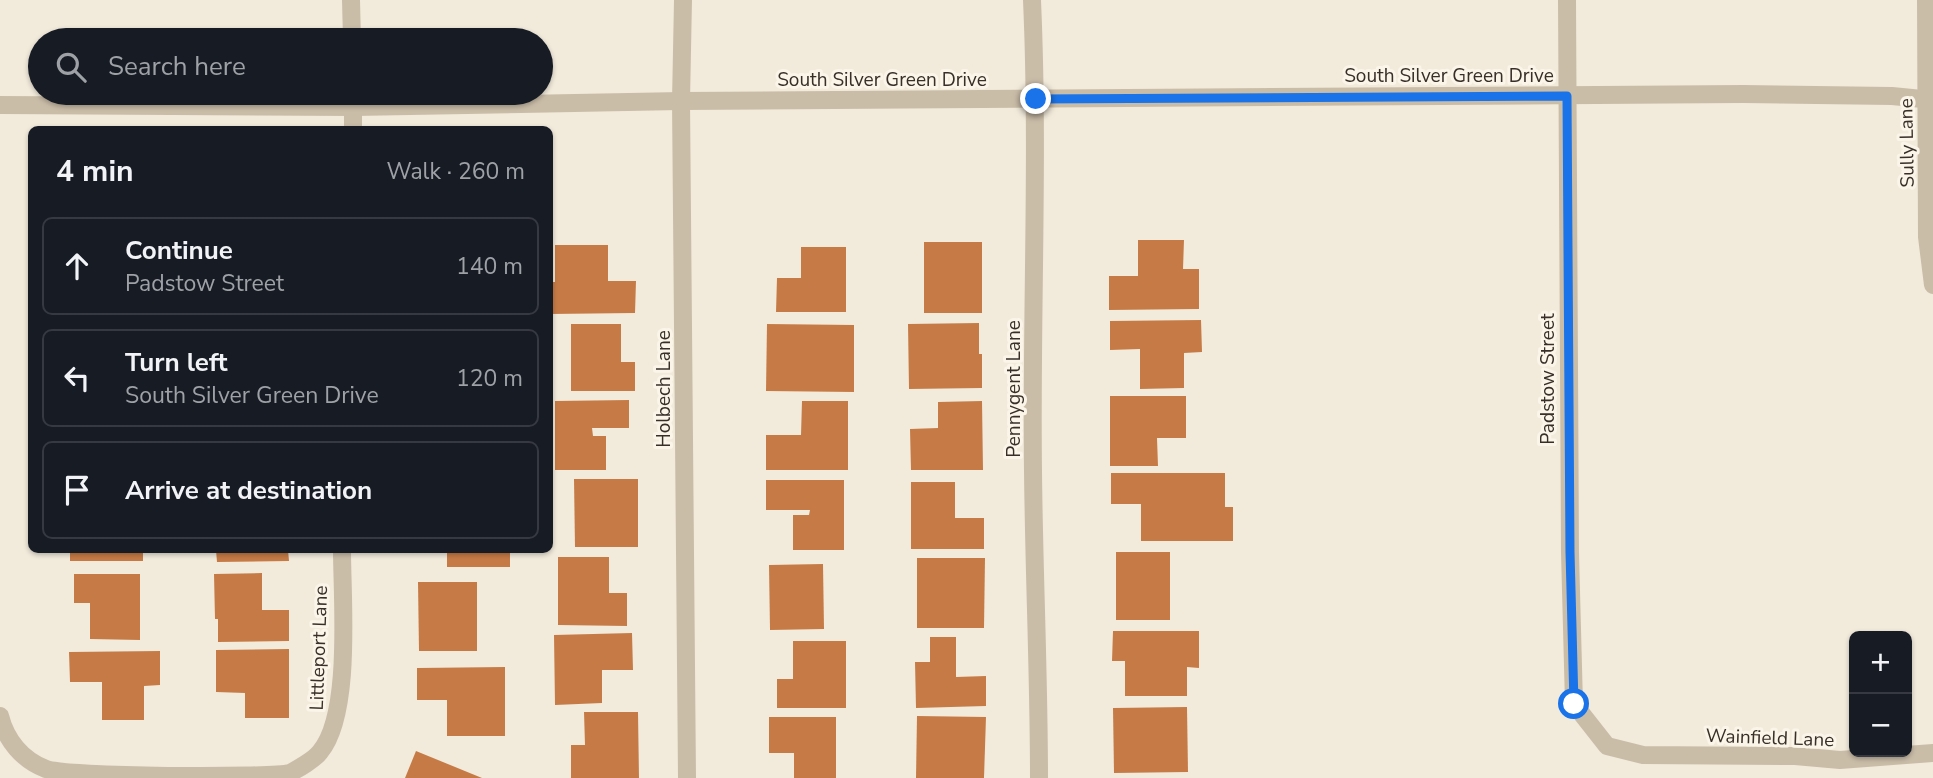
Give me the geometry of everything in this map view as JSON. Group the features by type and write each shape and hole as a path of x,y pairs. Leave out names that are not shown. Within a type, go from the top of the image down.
{"street":[{"path":"351,0 352,28"},
{"name":"Holbech Lane","path":"683,0 681,101 687,778"},
{"name":"Pennygent Lane","path":"1032,0 1036,99 1033,471 1039,778"},
{"name":"Padstow Street","path":"1567,0 1571,653 1574,704 1607,747"},
{"name":"Sully Lane","path":"1926,0 1930,100 1927,237 1933,285"},
{"name":"South Silver Green Drive","path":"553,101 1797,95 1892,96 1930,100"},
{"name":"South Silver Green Drive","path":"0,105 28,105"},
{"path":"353,126 354,105"},
{"name":"Littleport Lane","path":"0,716 4,731 22,756 47,770 79,775 167,777 289,773 320,753 336,722 342,674 342,553"},
{"name":"Wainfield Lane","path":"1607,747 1643,755 1795,756 1840,760 1933,753"}],"building":[{"path":"1138,240 1184,240 1183,269 1199,269 1199,309 1109,310 1109,276 1138,276"},
{"path":"924,242 982,242 982,313 924,313"},
{"path":"555,245 608,245 608,281 636,281 635,313 553,314"},
{"path":"801,247 846,247 846,312 776,312 777,278 801,278"},
{"path":"1201,320 1202,352 1184,353 1184,388 1140,389 1140,349 1110,350 1110,321"},
{"path":"979,323 982,388 909,389 908,324"},
{"path":"571,324 621,324 621,362 635,362 635,391 571,391"},
{"path":"767,324 854,325 854,392 766,391"},
{"path":"1110,396 1186,396 1186,438 1157,438 1158,466 1110,466"},
{"path":"629,400 629,428 592,428 593,436 606,436 606,470 555,470 555,401"},
{"path":"802,401 848,401 848,470 766,470 766,435 801,435"},
{"path":"982,401 983,470 911,470 910,429 938,428 938,402"},
{"path":"1111,473 1225,473 1225,507 1233,507 1233,541 1141,541 1141,504 1111,504"},
{"path":"574,479 638,479 638,547 575,547"},
{"path":"766,480 844,480 844,550 793,550 793,515 809,515 810,510 766,510"},
{"path":"911,482 955,482 955,518 984,518 984,549 911,549"},
{"path":"1116,552 1170,552 1170,620 1116,620"},
{"path":"70,553 143,553 143,561 70,561"},
{"path":"216,553 288,553 289,561 217,562"},
{"path":"447,553 510,553 510,567 447,567"},
{"path":"558,557 609,557 609,593 627,593 627,626 558,625"},
{"path":"917,558 985,558 984,628 917,628"},
{"path":"823,564 824,629 770,630 769,565"},
{"path":"262,573 262,610 289,610 289,641 218,642 214,574"},
{"path":"74,574 140,574 140,640 90,639 90,603 74,603"},
{"path":"418,582 477,582 477,651 419,651"},
{"path":"1113,631 1199,631 1199,668 1187,667 1187,696 1125,696 1125,661 1112,661"},
{"path":"632,633 633,670 602,670 602,703 555,705 554,635"},
{"path":"930,637 956,637 956,677 986,676 986,706 916,708 915,662 930,662"},
{"path":"793,641 846,641 846,708 777,708 777,679 793,679"},
{"path":"289,649 289,718 245,718 245,693 216,692 216,650"},
{"path":"160,651 160,685 144,686 144,720 102,720 102,682 70,682 69,652"},
{"path":"505,667 505,736 447,736 447,700 417,700 417,668"},
{"path":"1187,707 1188,772 1114,773 1113,708"},
{"path":"584,712 638,712 639,778 571,778 571,745 585,745"},
{"path":"917,716 986,717 984,778 916,778"},
{"path":"769,717 836,717 836,778 794,778 794,753 769,753"},
{"path":"416,751 482,778 405,778"}],"route":[{"path":"1036,99 1567,96 1571,653 1574,704"}]}
